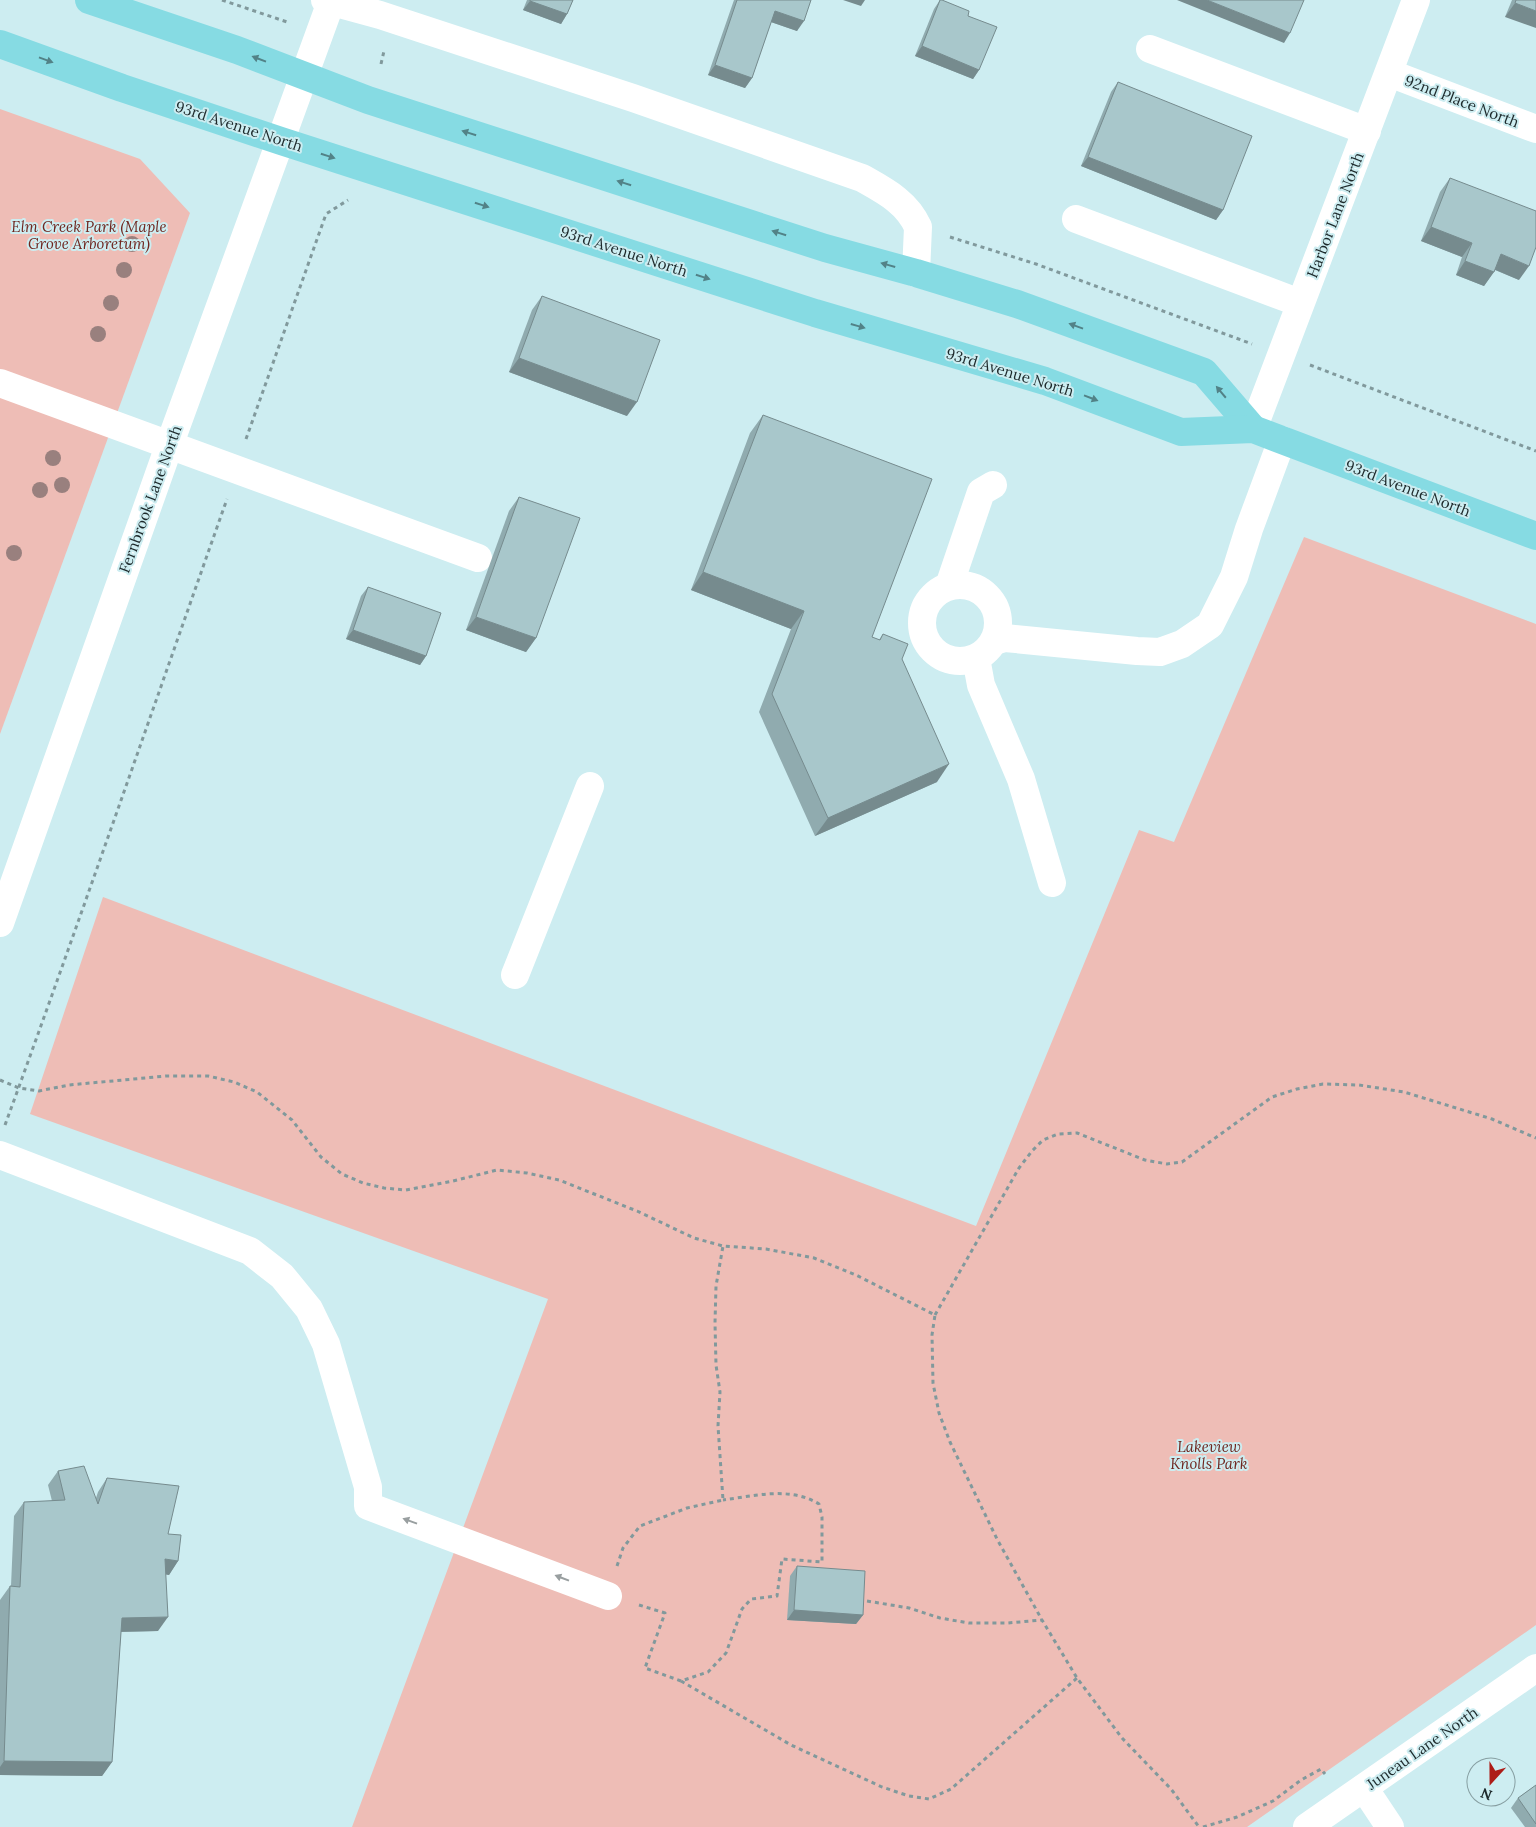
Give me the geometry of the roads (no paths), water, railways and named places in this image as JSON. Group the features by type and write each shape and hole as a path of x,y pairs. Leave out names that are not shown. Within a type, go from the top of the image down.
{"main road":[{"name":"93rd Avenue North","path":"90,0 238,50 368,100 816,245 1017,304 1204,372 1252,429"},
{"name":"93rd Avenue North","path":"0,44 122,88 281,141 815,313 1045,381 1181,432 1252,429 1536,536"}],"street":[{"name":"Harbor Lane North","path":"1252,429 1416,0"},
{"name":"Fernbrook Lane North","path":"0,923 169,446 281,141 328,1"},
{"path":"328,1 380,15 633,98 862,178 895,196 915,220 918,227 916,273"},
{"path":"1150,49 1367,131"},
{"name":"92nd Place North","path":"1389,73 1536,129"},
{"path":"1076,219 1300,303"},
{"path":"0,383 478,558"},
{"path":"1052,883 1021,779 981,685 984,649 998,629 997,616 993,604 985,594 974,587 961,584 948,586 937,591 928,600 923,611 921,624 924,636 930,647 939,655 951,660 963,661 984,649 1004,638 1160,652 1182,644 1210,625 1234,577 1282,440"},
{"path":"948,586 981,492 993,485"},
{"path":"514,975 590,786"},
{"path":"1,1145 250,1251 282,1276 309,1310 326,1344 368,1487 368,1506 608,1596"},
{"name":"Juneau Lane North","path":"1306,1827 1536,1668"},
{"path":"1353,1795 1390,1827"}],"park label":[{"name":"Elm Creek Park (Maple Grove Arboretum)","path":"89,234"},
{"name":"Lakeview Knolls Park","path":"1209,1454"}]}
